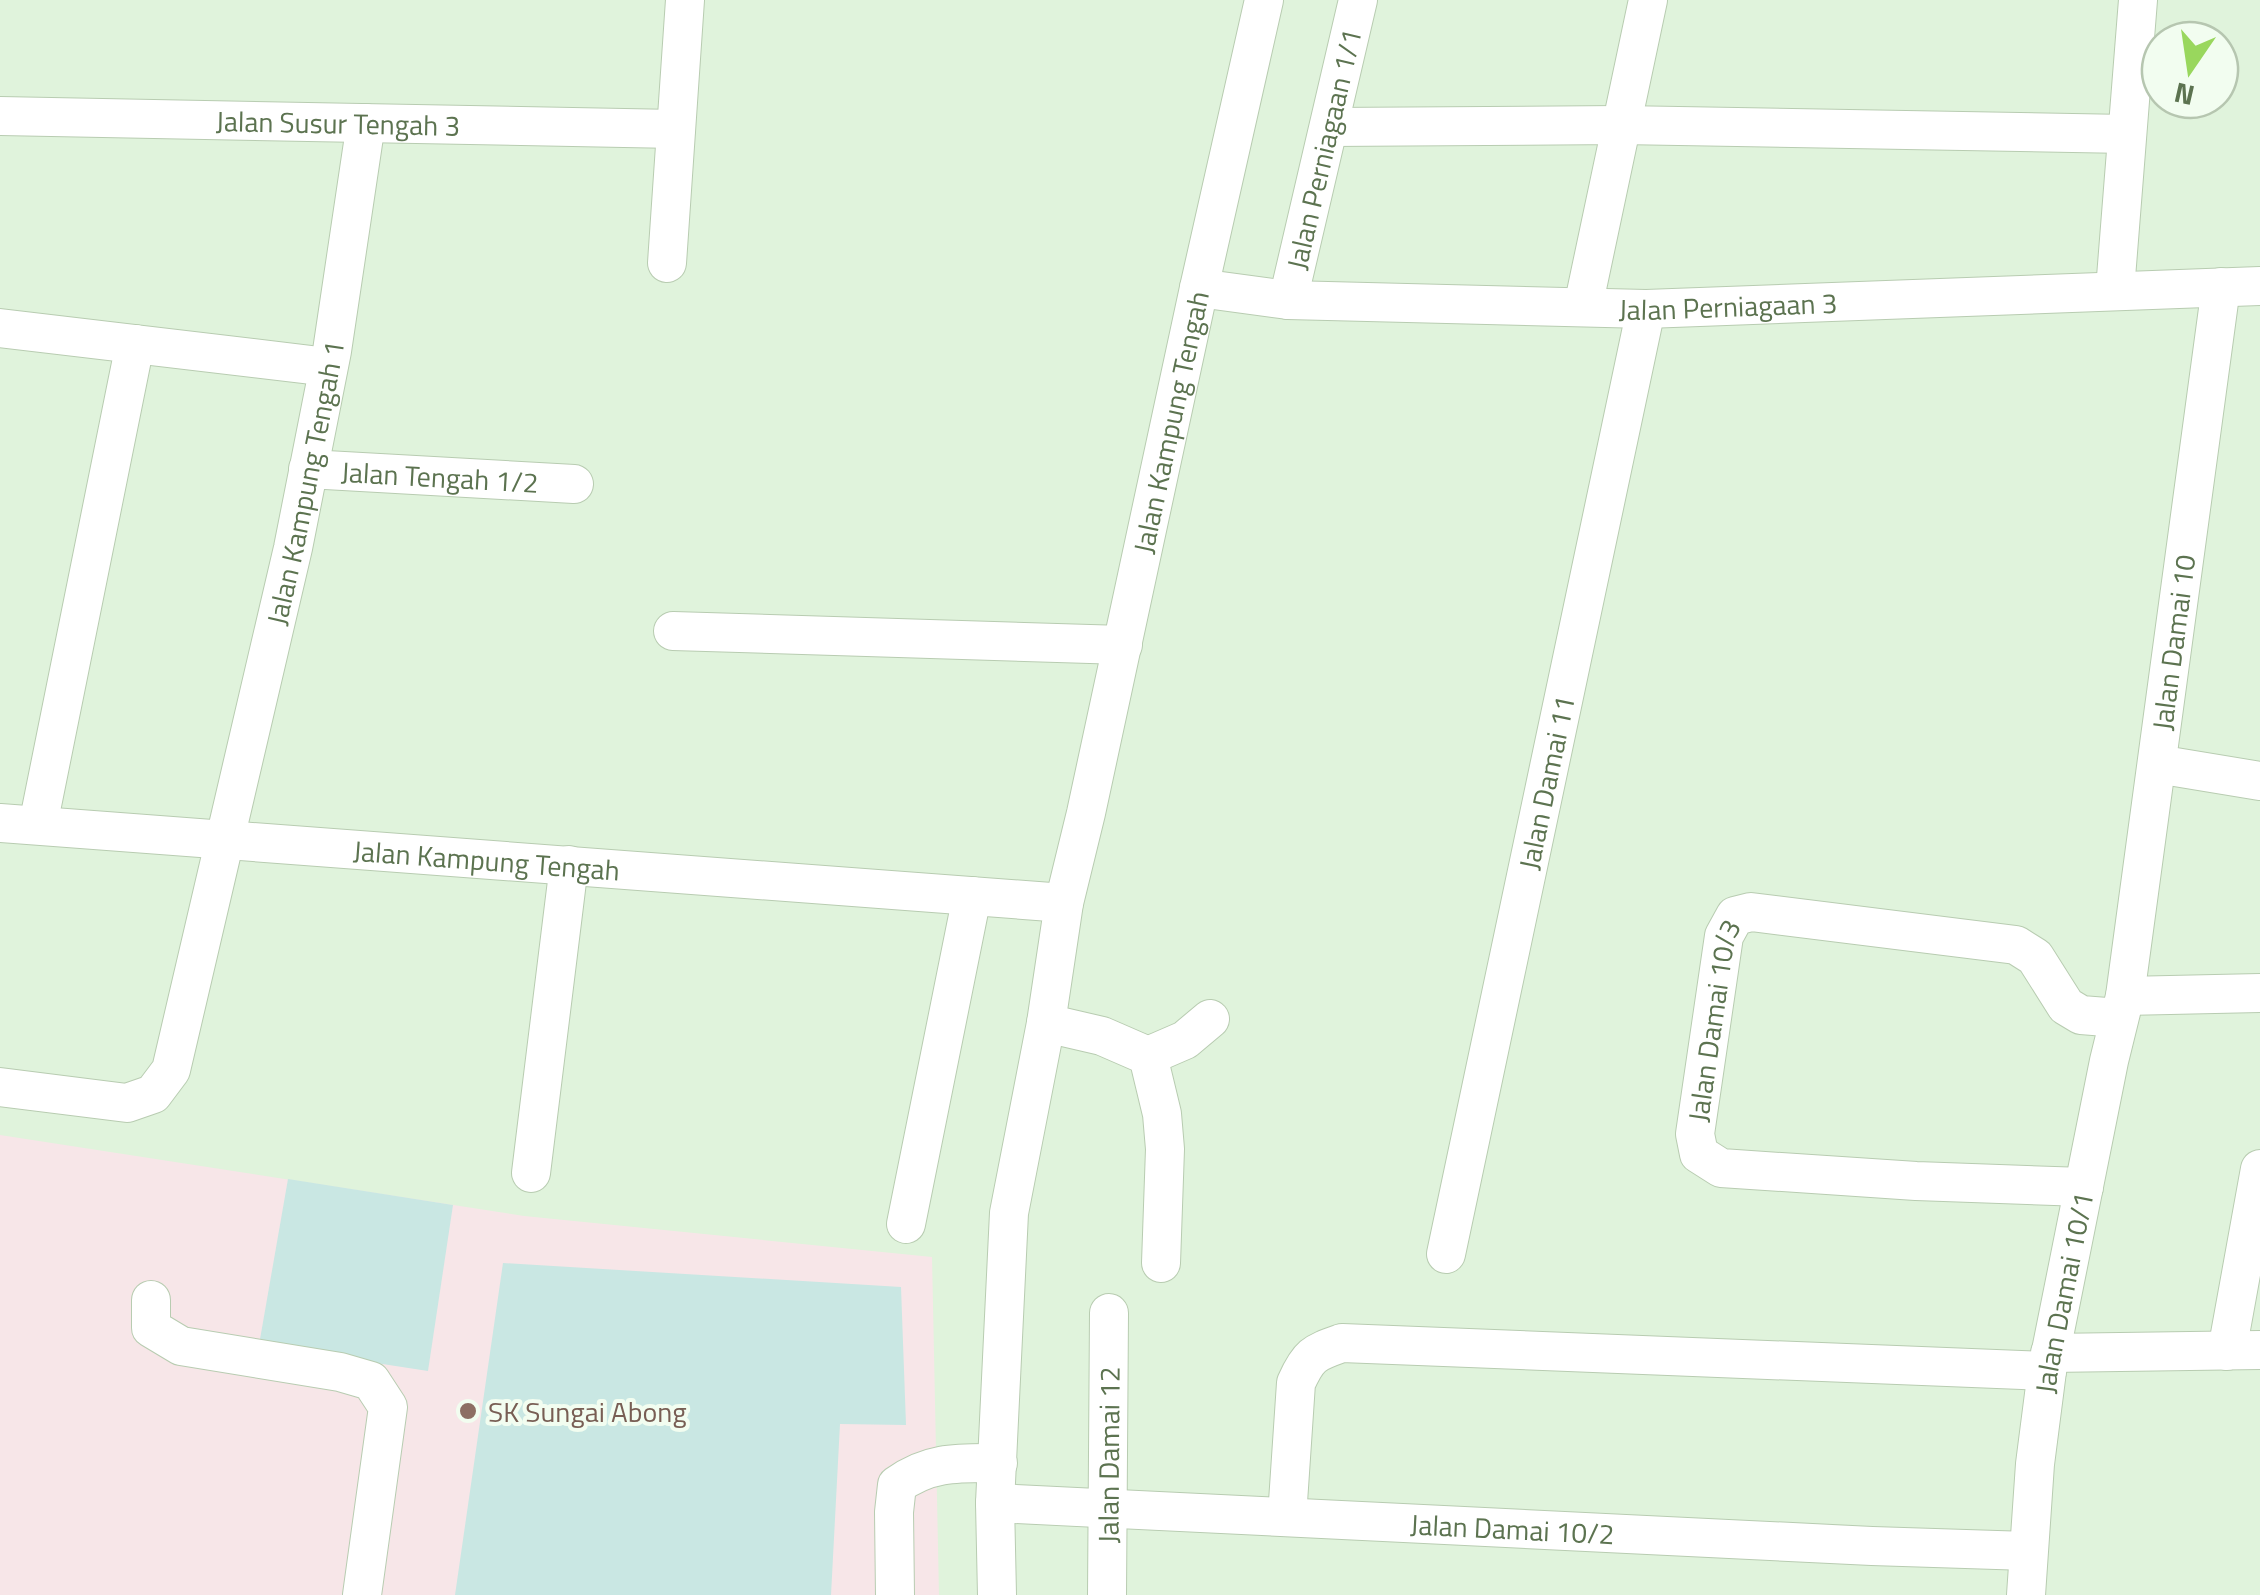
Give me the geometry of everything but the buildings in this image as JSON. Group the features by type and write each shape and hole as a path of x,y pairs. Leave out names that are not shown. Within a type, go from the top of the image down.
{"street":[{"path":"667,263 684,0"},
{"name":"Jalan Kampung Tengah","path":"997,1595 995,1503 1009,1213 1046,1023 1064,904 1264,0"},
{"name":"Jalan Perniagaan 1/1","path":"1288,300 1358,0"},
{"path":"1583,307 1648,0"},
{"path":"2115,290 2138,0"},
{"name":"Jalan Susur Tengah 3","path":"0,116 676,129"},
{"name":"Jalan Kampung Tengah 1","path":"0,1087 127,1103 153,1094 171,1070 294,548 328,368 366,123"},
{"path":"1329,126 1622,125 2127,134"},
{"name":"Jalan Perniagaan 3","path":"1199,288 1288,300 1646,309 2260,286"},
{"name":"Jalan Damai 10","path":"2122,1007 2221,287"},
{"name":"Jalan Damai 11","path":"1446,1254 1646,309"},
{"path":"0,328 328,368"},
{"path":"38,825 135,344"},
{"name":"Jalan Tengah 1/2","path":"308,469 574,484"},
{"path":"673,631 1122,645"},
{"path":"2156,764 2260,781"},
{"name":"Jalan Kampung Tengah","path":"0,823 1064,904"},
{"path":"531,1173 569,865"},
{"path":"906,1224 972,896"},
{"name":"Jalan Damai 10/3","path":"2084,1187 1721,1168 1699,1154 1695,1134 1724,936 1734,916 1751,912 2016,945 2036,957 2066,1006 2081,1015 2122,1007"},
{"path":"2122,1007 2260,993"},
{"name":"Jalan Damai 10/1","path":"2026,1595 2034,1464 2048,1362 2122,1007"},
{"path":"1046,1023 1102,1036 1148,1056 1185,1040 1210,1019"},
{"path":"1148,1056 1166,1148 1162,1263"},
{"path":"1287,1516 1296,1383 1304,1365 1316,1352 1342,1343 2048,1362 2244,1351 2260,1169"},
{"path":"151,1300 151,1328 180,1346 371,1380 388,1408 362,1595"},
{"name":"Jalan Damai 12","path":"1107,1595 1109,1313"},
{"path":"895,1595 897,1485 914,1473 948,1463 998,1463"},
{"name":"Jalan Damai 10/2","path":"995,1503 2028,1551"}],"shaded area":[{"path":"0,0 2260,0 2260,1595 0,1595"},
{"name":"SK Sungai Abong","path":"0,1135 524,1216 932,1257 939,1595 0,1595"},
{"path":"288,1179 453,1205 428,1371 259,1345"},
{"path":"503,1263 901,1287 906,1425 840,1424 831,1595 455,1595"}],"place":[{"name":"SK Sungai Abong","path":"468,1411"}]}
